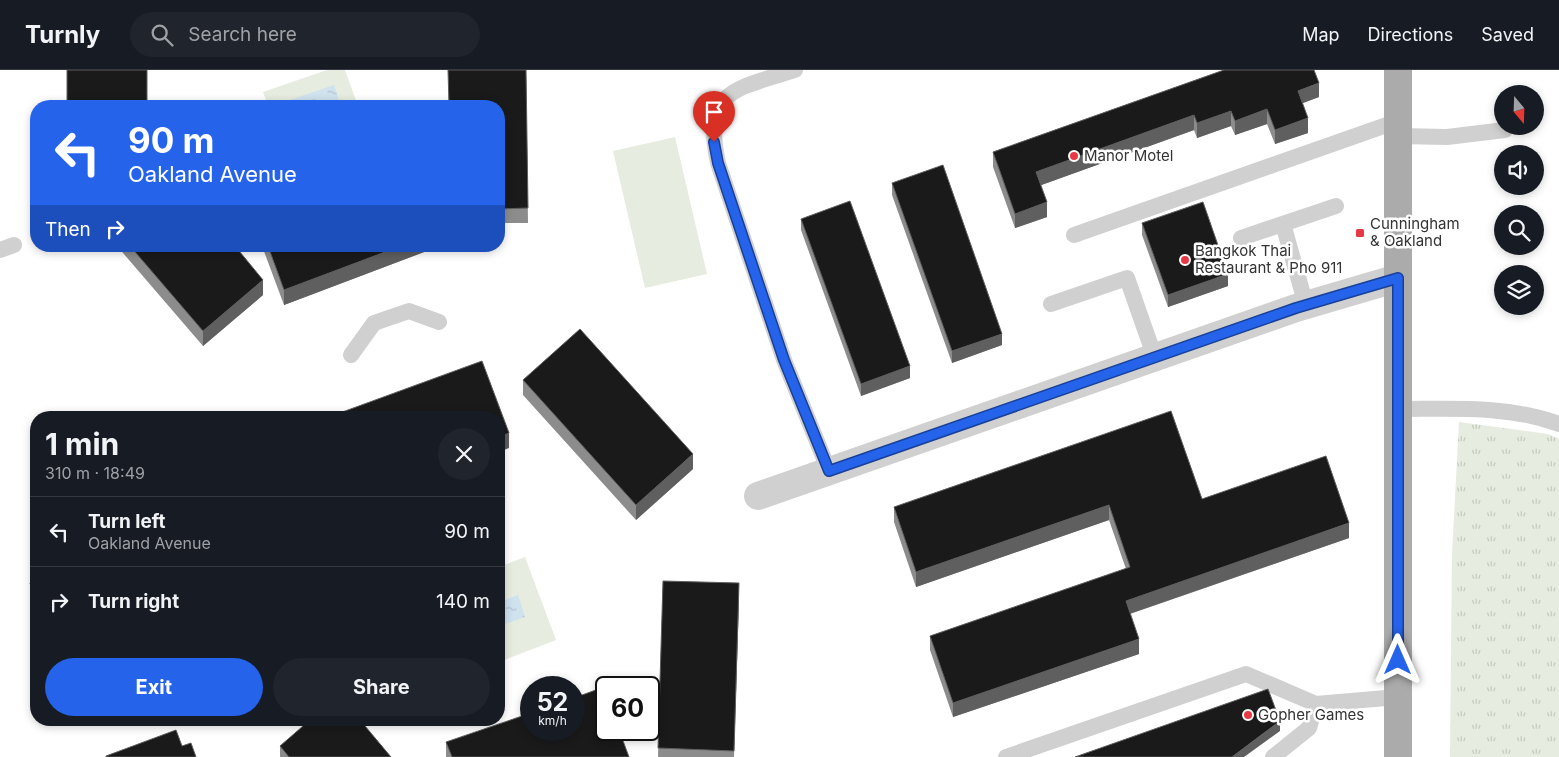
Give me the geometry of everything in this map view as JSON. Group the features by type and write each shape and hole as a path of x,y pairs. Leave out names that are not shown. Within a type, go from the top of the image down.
{"main road":[{"path":"1398,70 1398,757"}],"street":[{"path":"758,496 1306,305 1398,278"}],"lane":[{"path":"795,70 738,89 721,102 714,123 714,142 721,172 784,360 829,471"},
{"path":"1074,235 1398,129 1447,137 1494,131"},
{"path":"1241,238 1336,206"},
{"path":"1283,224 1306,305"},
{"path":"1051,304 1127,278 1154,358"},
{"path":"352,355 374,323 408,311 439,322"},
{"path":"1398,409 1505,410 1547,419 1559,424"},
{"path":"1006,757 1246,674 1316,704 1398,698"},
{"path":"1273,757 1309,728 1316,704"}],"green space":[{"path":"327,70 345,70 356,100 266,100 263,92"},
{"path":"675,137 707,274 645,288 613,151"},
{"path":"1459,422 1548,434 1559,439 1559,757 1450,757 1452,555"},
{"path":"525,557 556,640 505,660 505,565"}],"water":[{"path":"334,85 339,100 290,100"},
{"path":"518,595 525,617 505,624 505,600"}],"building":[{"path":"67,70 147,70 147,100 67,100"},
{"path":"448,70 526,70 528,208 505,209 505,100 449,100"},
{"name":"Manor Motel","path":"1224,70 1314,70 1319,83 1298,91 1308,118 1275,130 1267,109 1235,121 1231,111 1197,123 1194,115 1036,172 1047,202 1015,214 993,152"},
{"path":"943,165 1002,334 952,351 892,183"},
{"path":"850,201 910,366 861,384 801,219"},
{"name":"Bangkok Thai Restaurant & Pho 911","path":"1203,202 1228,274 1168,295 1142,223"},
{"path":"135,252 240,252 263,280 203,331"},
{"path":"270,252 385,252 284,290"},
{"path":"580,329 693,454 636,505 523,380"},
{"path":"482,361 501,411 345,411"},
{"path":"1171,411 1202,499 1326,456 1349,523 1126,601 1139,639 953,703 930,636 1130,567 1109,505 916,572 894,507"},
{"path":"505,422 509,433 505,435"},
{"path":"663,581 739,583 734,751 658,748 658,741 660,741"},
{"name":"Gopher Games","path":"1268,689 1280,721 1232,757 1075,757"},
{"path":"595,690 595,741 623,741 629,757 452,757 446,742 493,726 505,726 505,722 520,717 520,741 585,741 585,694"},
{"path":"303,726 365,726 391,757 289,757 280,746"},
{"path":"176,730 182,746 191,743 196,757 106,757 106,756"}],"place":[{"name":"Manor Motel","path":"1074,156"},
{"name":"Cunningham & Oakland","path":"1360,233"},
{"name":"Bangkok Thai Restaurant & Pho 911","path":"1185,260"},
{"name":"Gopher Games","path":"1248,715"}],"route":[{"path":"714,142 718,163 784,360 829,471 1296,308 1398,278 1398,660"}]}
